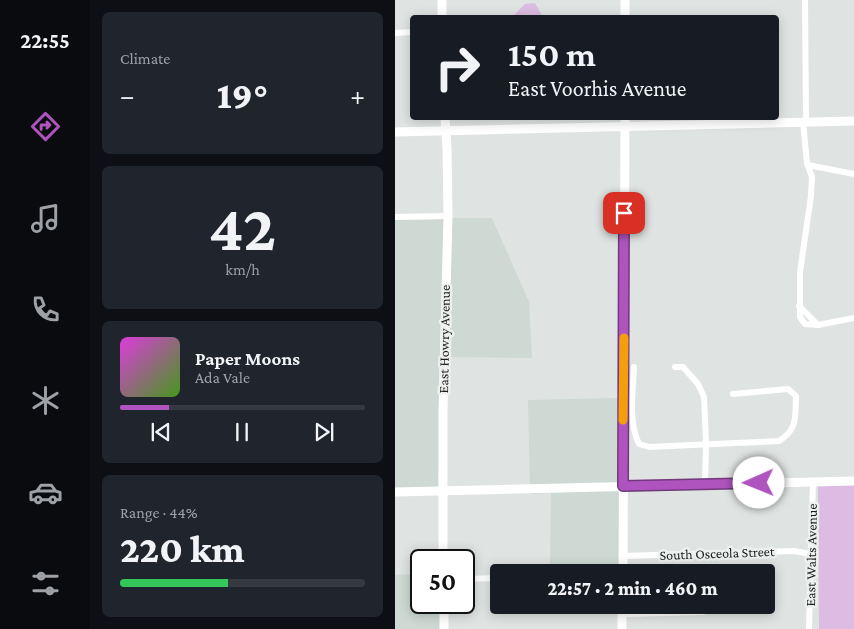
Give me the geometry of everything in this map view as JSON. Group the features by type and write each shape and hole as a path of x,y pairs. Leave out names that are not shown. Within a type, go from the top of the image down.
{"street":[{"path":"442,0 442,15"},
{"path":"625,0 625,15"},
{"path":"805,0 804,122 807,165 812,177 800,272 799,318 802,322 809,325 818,326 854,318"},
{"path":"395,33 410,32"},
{"name":"East Howry Avenue","path":"443,549 442,491 448,216 445,120"},
{"path":"395,132 445,132 625,122 854,121"},
{"path":"623,564 625,122"},
{"path":"807,165 854,174"},
{"path":"395,217 448,216"},
{"path":"675,367 683,367 698,384 704,397 705,484"},
{"path":"634,368 634,430 639,444 649,447 779,441 788,435 794,426 796,396 788,389 733,394"},
{"name":"East Walts Avenue","path":"809,629 813,481"},
{"path":"395,492 854,481"},
{"name":"South Osceola Street","path":"623,556 793,551 810,554"},
{"path":"475,579 490,579"},
{"path":"444,614 444,629"},
{"path":"622,614 622,629"}],"shaded area":[{"path":"535,3 542,15 514,15 525,4"},
{"path":"451,218 492,218 529,302 532,358 447,357"},
{"path":"444,219 438,488 395,489 395,220"},
{"path":"620,398 620,483 530,486 528,400"},
{"path":"818,484 854,484 854,629 819,629"},
{"path":"620,489 619,564 550,564 551,493 531,494 531,492"},
{"path":"410,574 410,614 440,614 441,629 395,629 395,575"}],"slow traffic":[{"path":"623,420 624,338"}],"route":[{"path":"624,213 623,486 759,483"}]}
